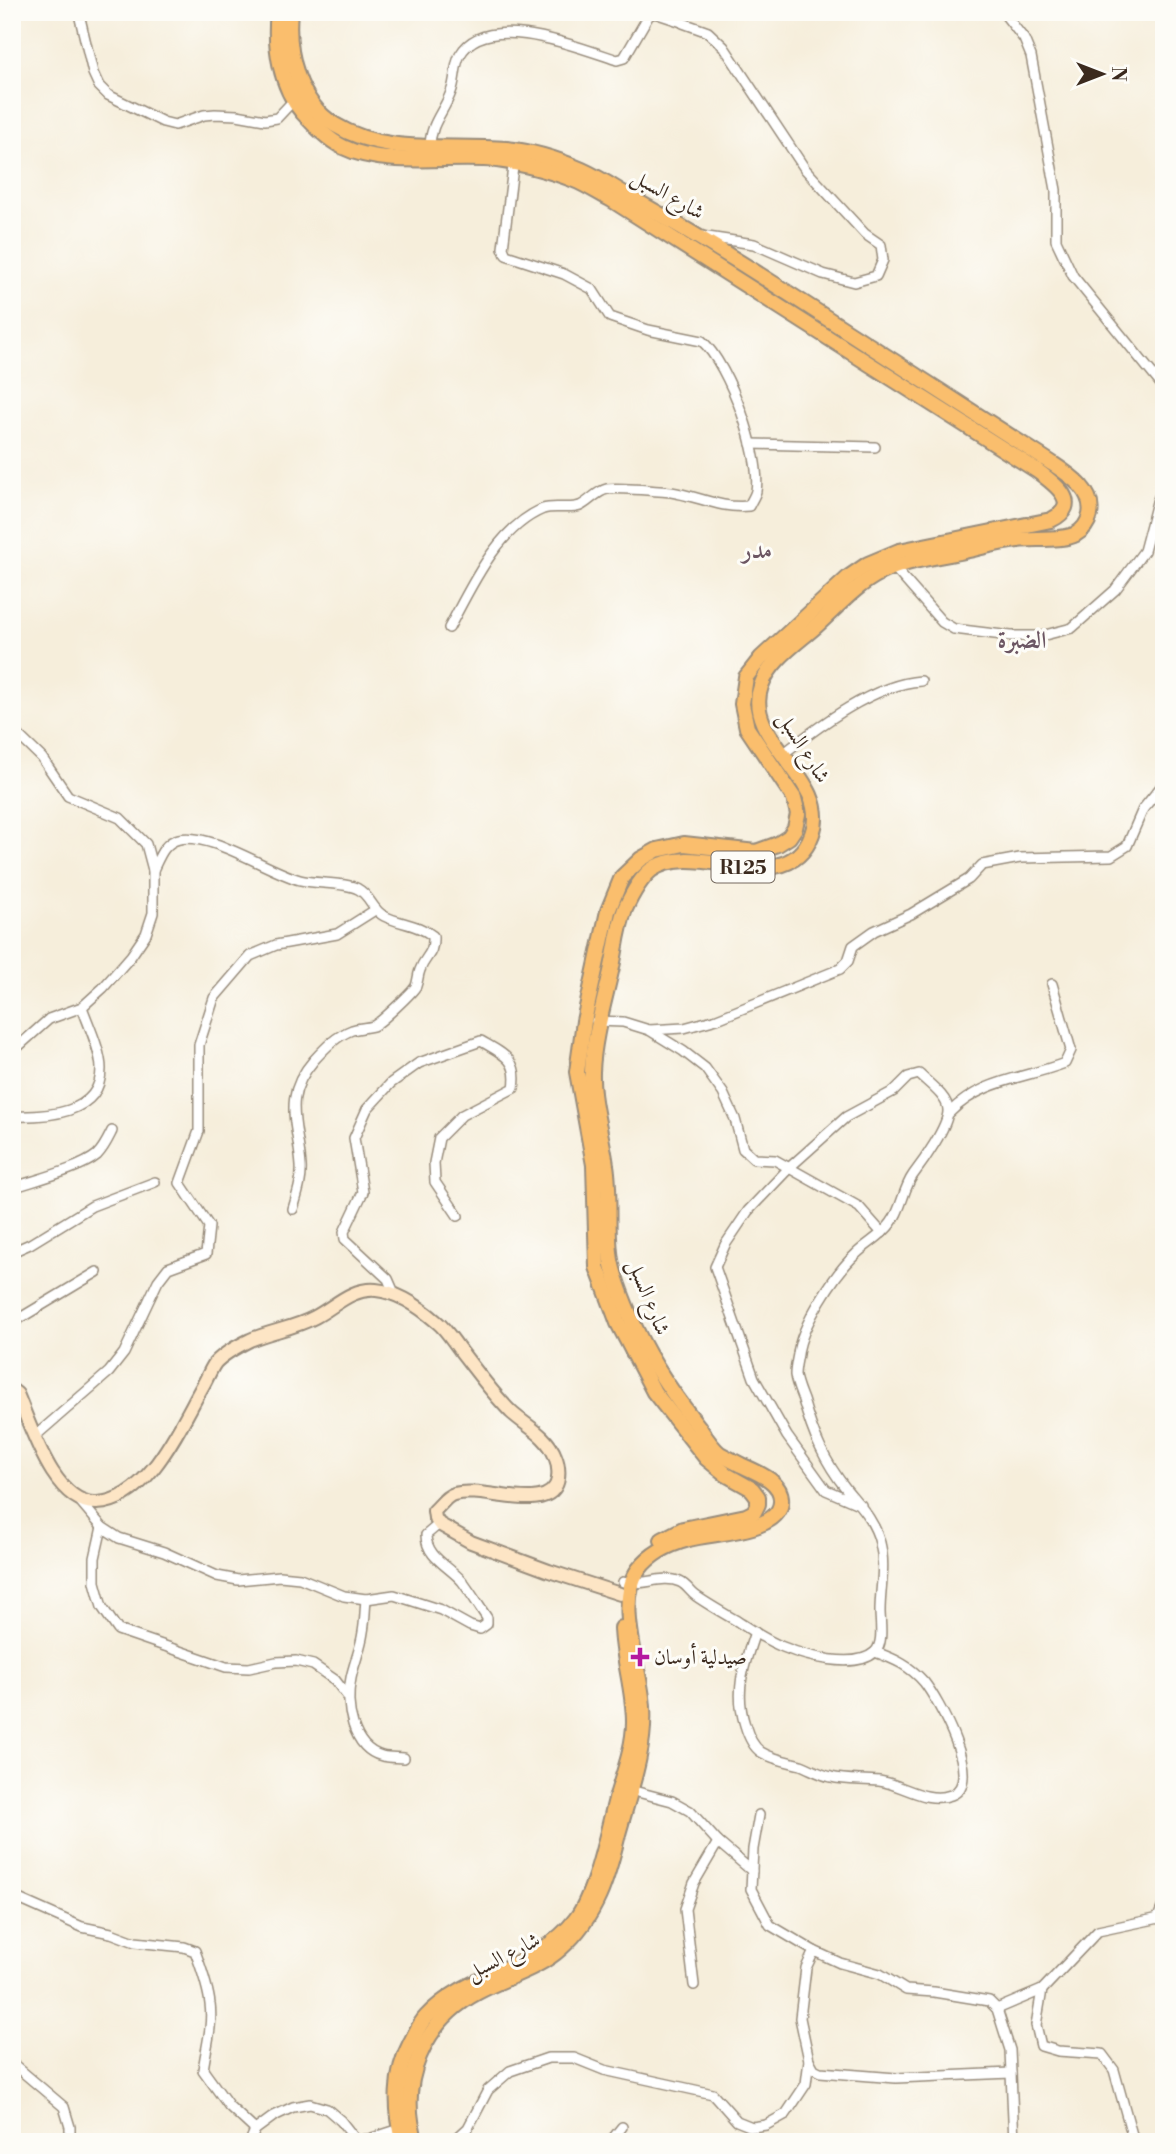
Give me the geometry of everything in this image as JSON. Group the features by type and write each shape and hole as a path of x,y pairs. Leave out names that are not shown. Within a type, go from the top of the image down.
{"main road":[{"name":"شارع السبل","path":"278,12 278,46 282,73 293,101 320,132 343,147 364,154 388,157 495,160 539,155 583,170 700,236 1062,470 1073,478 1088,496 1091,508 1089,519 1075,535 1016,540 905,563 868,564 849,577 761,658 747,677 742,704 747,728 794,798 798,814 795,828 789,837 756,852 684,844 657,850 641,859 622,877 608,911 584,1021 577,1072 594,1165 597,1267 618,1323 654,1392 706,1458 727,1475 752,1489 758,1497 758,1504 754,1512 746,1517 683,1529 647,1550 635,1563 625,1587 623,1652 633,1700 634,1726 594,1882 576,1919 555,1938 523,1960 471,1983 439,2004 424,2018 401,2061 397,2088 402,2136"},
{"name":"شارع السبل","path":"290,12 295,70 311,104 333,124 377,142 514,157 574,180 612,200 1036,470 1054,483 1066,502 1066,509 1051,520 898,551 877,574 774,664 762,680 757,698 761,720 811,794 816,813 814,832 803,851 784,864 750,867 684,861 664,864 650,871 639,883 624,912 600,1021 592,1073 607,1170 611,1261 631,1318 668,1387 717,1452 775,1484 781,1494 782,1504 776,1517 761,1526 689,1539 668,1546 652,1555 625,1587 643,1699 644,1724 606,1885 586,1921 555,1954 528,1970 476,1993 450,2010 434,2026 416,2057 410,2089 410,2123 416,2142"}],"street":[{"path":"74,12 79,14 93,73 99,86 108,94 163,122 175,125 215,114 265,120 276,118 293,101"},
{"path":"673,12 683,23"},
{"path":"1003,12 1024,39 1031,57 1056,190 1056,240 1073,276 1164,388"},
{"path":"430,147 436,119 451,93 459,56 470,42 487,34 508,33 560,41 617,60 624,58 649,15 655,13 708,32 724,47 806,169 865,234 881,245 883,260 876,276 854,282 823,274 754,244 700,236"},
{"path":"449,628 503,539 524,519 546,508 579,507 605,489 672,492 716,505 739,507 749,506 756,494 756,467 751,444 728,381 708,346 702,341 648,330 610,317 592,289 564,274 506,255 503,248 514,157"},
{"path":"751,444 875,447"},
{"path":"890,562 942,622 954,629 1011,636 1041,636 1072,628 1115,590 1144,551 1164,486"},
{"path":"783,754 824,722 850,707 906,682 921,681"},
{"path":"12,729 41,758 68,796 120,818 146,845 153,870 153,913 146,934 103,988 82,1007 49,1019 12,1052"},
{"path":"649,1030 684,1028 717,1019 840,969 848,961 853,946 874,931 911,914 969,879 982,865 1020,858 1111,856 1127,846 1143,809 1164,783"},
{"path":"153,870 165,846 176,839 189,838 209,842 300,880 358,888 374,909 384,916 424,929 433,936 433,947 420,968 416,986 374,1026 352,1030 337,1037 314,1059 299,1079 293,1096 301,1168 293,1209"},
{"path":"34,1437 109,1372 124,1353 158,1281 169,1268 206,1254 209,1226 180,1183 199,1131 199,1045 214,998 250,956 276,945 337,934 374,909"},
{"path":"80,1502 97,1503 116,1499 134,1489 152,1472 214,1364 230,1350 314,1318 358,1290 378,1290 395,1295 439,1323 479,1376 511,1412 540,1435 555,1456 559,1479 554,1490 544,1496 535,1499 494,1493 455,1494 447,1497 434,1511 439,1524 471,1542 540,1568 625,1587 665,1579 684,1584 695,1595 780,1646 827,1659 848,1661 865,1658 880,1645 883,1584 880,1542 873,1524 830,1467 814,1438 795,1376 799,1343 835,1278 856,1254 894,1220 911,1177 928,1157 949,1113 961,1101 985,1087 1065,1063 1071,1050 1052,984"},
{"path":"12,1116 41,1116 68,1111 84,1104 97,1087 102,1069 82,1007"},
{"path":"584,1021 623,1022 649,1030 705,1068 723,1093 735,1119 743,1149 754,1158 775,1160 790,1167 827,1191 859,1207 882,1233"},
{"path":"395,1295 388,1279 345,1239 344,1232 363,1192 354,1138 367,1109 391,1083 419,1063 481,1041 507,1056 516,1072 514,1087 462,1115 439,1138 433,1163 435,1182 458,1216"},
{"path":"860,1505 827,1490 787,1436 754,1378 715,1267 725,1245 748,1211 790,1167 846,1117 894,1091 908,1077 919,1074 947,1104 949,1113"},
{"path":"12,1188 77,1166 96,1156 112,1131"},
{"path":"12,1252 92,1206 155,1182"},
{"path":"12,1323 97,1272"},
{"path":"12,1390 17,1394 34,1437 65,1490 80,1502 102,1527 119,1538 164,1552 217,1576 238,1580 280,1576 300,1578 344,1596 366,1599 394,1595 441,1610 480,1629 487,1624 487,1618 461,1580 426,1545 426,1535 439,1524"},
{"path":"102,1527 95,1558 95,1582 102,1606 118,1630 226,1667 249,1668 296,1661 313,1665 335,1680 348,1697"},
{"path":"366,1599 364,1631 348,1697 351,1719 370,1751 383,1756 404,1758"},
{"path":"755,1632 739,1692 742,1716 749,1738 760,1752 829,1777 880,1781 931,1797 952,1795 962,1785 964,1775 951,1730 924,1682 900,1661 875,1652"},
{"path":"630,1790 672,1801 690,1811 718,1842 752,1871"},
{"path":"759,1815 753,1849 751,1889 770,1925 814,1951 840,1963 880,1974 906,1990 989,2001 996,2009 1010,2050 1014,2142"},
{"path":"694,1985 685,1909 694,1883 718,1842"},
{"path":"12,1896 82,1927 111,1933 135,1942 184,1947 195,1951 211,2006 209,2040 203,2070 229,2106 255,2130"},
{"path":"996,2009 1042,1990 1098,1931 1161,1918 1164,1903"},
{"path":"445,2142 457,2138 468,2128 488,2090 510,2071 548,2058 574,2058 604,2070 713,2094 737,2121 752,2127 766,2125 786,2114 806,2084 809,2060 800,2018 806,1968 814,1951"},
{"path":"1042,1990 1037,2025 1041,2046 1058,2051 1102,2054 1114,2070 1134,2142"},
{"path":"809,2060 820,2072 896,2078 1011,2073"},
{"path":"12,2063 64,2107 71,2142"},
{"path":"250,2142 255,2130 283,2111 310,2104 327,2109 341,2120 351,2141 402,2136"},
{"path":"610,2142 622,2127"}],"place":[{"name":"صيدلية أوسان","path":"640,1657"}],"district":[{"name":"مدر","path":"757,550"},
{"name":"الضبرة","path":"1022,640"}]}
